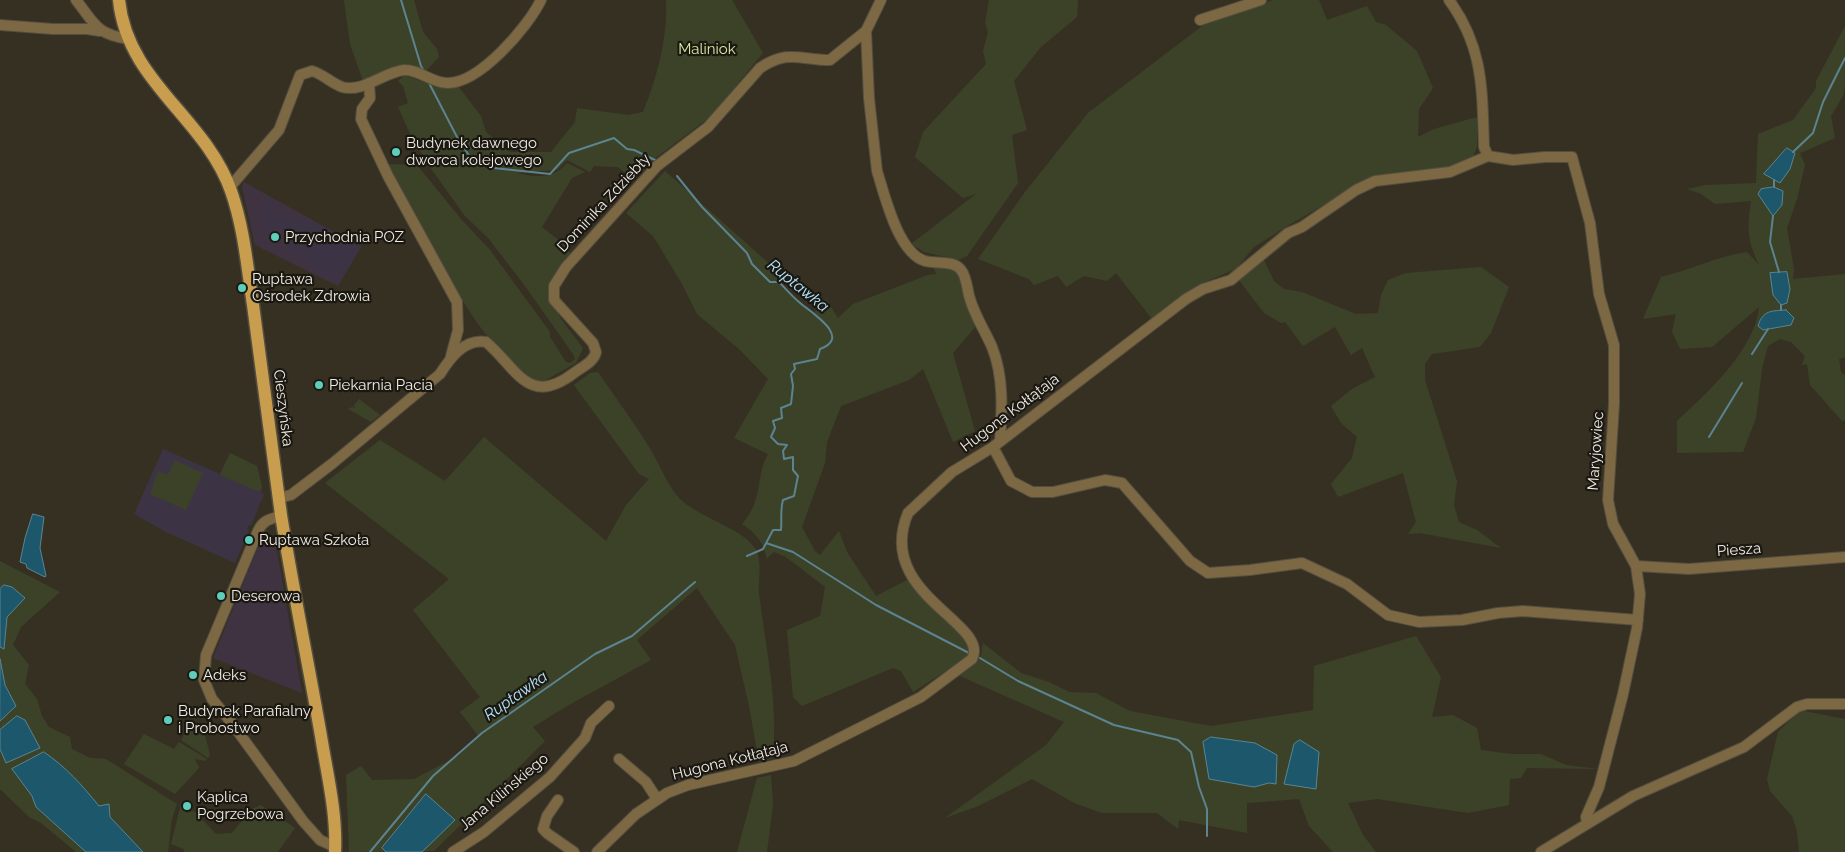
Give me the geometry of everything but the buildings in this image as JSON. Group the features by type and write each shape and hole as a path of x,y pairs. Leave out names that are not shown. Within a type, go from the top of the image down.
{"main road":[{"name":"Cieszyńska","path":"119,0 128,39 136,58 152,82 180,111 209,148 230,187 239,214 246,251 281,516 331,799 335,849"}],"street":[{"path":"76,0 100,31 108,36 128,39"},
{"path":"230,187 278,130 300,75 312,71 343,87 369,84 404,70 447,83 466,78 489,64 526,22 541,0"},
{"name":"Dominika Zdziebły","path":"279,498 291,495 333,463 440,374 450,359 461,349 479,341 486,342 517,376 536,387 547,387 566,379 592,360 596,352 593,343 554,300 554,286 566,267 657,166 708,127 760,68 770,61 786,56 830,60 866,31 881,0"},
{"path":"1200,20 1261,0"},
{"path":"1449,0 1466,24 1479,63 1484,147 1488,156"},
{"path":"0,25 100,31"},
{"path":"866,31 869,98 877,170 880,180 900,236 908,251 926,261 957,266 963,273 970,300 993,349 998,370 1002,396 996,444 1011,480 1032,492 1052,492 1105,480 1122,483 1190,561 1208,573 1302,563 1346,584 1388,615 1419,622 1462,620 1523,611 1638,620"},
{"name":"Dominika Zdziebły","path":"369,84 370,98 362,109 361,119 388,176 457,302 458,330 450,359"},
{"name":"Hugona Kołłątaja","path":"597,852 616,832 657,799 688,785 780,766 804,757 921,697 972,659 974,645 969,635 923,593 911,576 904,556 902,533 904,522 912,507 952,472 996,444 1186,299 1203,289 1230,280 1288,233 1302,227 1356,190 1375,181 1450,172 1488,156"},
{"name":"Maryjowiec","path":"1488,156 1513,160 1572,157 1590,223 1599,294 1614,345 1614,404 1608,500 1616,530 1636,566 1640,594 1638,620 1623,694 1599,787 1586,817 1587,823"},
{"path":"281,516 268,519 261,524 206,655 204,680 212,699 231,722 302,821 320,840 335,849"},
{"name":"Piesza","path":"1636,566 1689,569 1845,557"},
{"path":"1541,852 1633,796 1744,747 1797,707 1807,704 1845,704"},
{"name":"Jana Kilińskiego","path":"453,852 484,832 550,777 585,738 591,723 609,706"},
{"path":"619,759 646,782 657,799"},
{"path":"558,800 547,816 543,829 574,852"}],"shaded area":[{"path":"244,182 361,247 338,286 255,245 242,187"},
{"path":"273,200 277,216 288,214 299,221 307,218 361,246 339,284 313,269 314,264 288,251 283,228 264,232 262,220 265,219 261,203"},
{"path":"163,449 220,474 230,453 257,466 262,487 261,492 264,494 251,526 248,525 247,529 249,530 235,563 166,532 134,514"},
{"path":"263,535 275,541 302,693 213,658"}],"green space":[{"path":"344,0 414,0 423,32 437,49 439,57 424,73 404,67 363,81 350,44"},
{"name":"Maliniok","path":"666,0 732,0 763,53 711,116 653,160 634,180 618,167 594,166 590,172 567,160 557,170 517,173 532,176 551,175 567,163 585,172 572,178 542,227 571,250 560,245 571,253 548,292 561,319 583,348 576,363 546,380 536,382 514,366 493,343 472,315 452,284 388,164 417,165 461,219 490,250 550,332 550,337 566,362 570,363 575,359 573,354 489,239 465,216 432,170 412,138 398,107 408,103 403,86 398,81 405,75 428,84 458,86 481,116 486,132 510,152 551,152 575,122 577,108 628,115 643,112 653,85 663,43"},
{"path":"989,0 1078,0 1077,17 1040,48 1014,81 1027,130 1012,135 1018,183 967,256 959,260 924,252 911,244 976,194 963,198 915,157 923,132 986,64 983,51 988,32 985,23"},
{"path":"1273,0 1319,0 1327,20 1367,6 1376,22 1386,25 1417,51 1433,88 1419,109 1418,137 1434,129 1477,117 1477,147 1473,157 1447,169 1366,180 1254,247 1236,269 1205,282 1152,319 1116,273 1107,281 1084,276 1066,287 1058,276 1034,285 1029,279 978,259 1025,192 1088,113 1202,26"},
{"path":"1845,26 1845,85 1843,96 1831,116 1835,138 1800,153 1805,165 1797,199 1787,228 1794,269 1793,279 1845,274 1845,357 1839,359 1841,372 1845,375 1845,420 1842,421 1810,385 1807,364 1802,365 1805,356 1791,342 1780,339 1768,346 1762,369 1756,418 1743,452 1677,453 1677,421 1715,384 1739,355 1756,323 1759,307 1712,347 1680,349 1672,332 1676,314 1643,319 1661,277 1747,252 1759,265 1749,234 1751,201 1715,204 1701,194 1687,189 1705,185 1756,183 1758,134 1793,120 1816,88 1816,81"},
{"path":"665,171 773,267 778,281 812,315 826,299 838,318 853,304 928,275 936,274 933,265 962,272 977,325 953,353 975,431 953,442 923,369 909,380 841,406 827,442 825,463 802,527 815,551 820,555 839,531 847,552 876,596 909,579 916,591 971,643 969,654 963,660 913,692 901,671 893,668 802,706 793,697 787,630 820,616 825,587 786,557 774,552 767,558 767,561 759,540 742,524 754,506 764,463 768,454 734,438 768,379 740,350 697,314 681,282 653,236 626,213"},
{"path":"1262,256 1274,281 1284,289 1302,292 1356,314 1378,313 1381,295 1388,280 1406,273 1481,267 1509,287 1491,333 1480,347 1432,354 1425,364 1425,380 1457,481 1454,505 1459,522 1477,530 1501,548 1420,533 1408,534 1416,522 1403,473 1338,497 1331,484 1352,458 1357,437 1341,423 1331,406 1352,389 1375,377 1362,348 1351,355 1335,327 1303,346 1285,322 1281,323 1264,313 1239,280"},
{"path":"598,372 643,437 671,487 680,499 688,506 744,537 757,552 760,567 759,593 773,695 773,758 759,762 735,645 697,588 637,640 651,660 533,727 545,741 434,851 349,852 346,775 361,766 372,780 414,779 458,756 479,737 460,712 480,697 413,610 449,579 325,483 380,440 445,481 484,437 606,541 626,505 649,479 639,474 574,385 590,373"},
{"path":"359,399 380,415 371,422 348,409 355,408 354,405"},
{"path":"230,453 257,466 262,487 260,492 220,475"},
{"path":"175,460 203,473 186,510 150,494 158,471 168,475"},
{"path":"0,561 60,592 21,627 13,645 29,665 25,684 37,699 42,716 49,727 70,737 72,749 90,758 106,759 177,804 172,819 168,852 76,852 41,823 29,817 0,789"},
{"path":"1416,636 1441,677 1432,717 1453,715 1477,728 1481,750 1511,754 1541,754 1566,765 1598,769 1527,768 1521,778 1510,779 1509,805 1468,813 1377,799 1348,803 1363,835 1376,852 1333,852 1309,826 1299,799 1247,803 1247,833 1179,820 1178,829 1157,813 1102,813 1074,803 1032,779 978,806 945,818 1046,745 1064,722 960,676 981,656 983,643 1021,673 1049,682 1069,692 1096,693 1130,711 1211,726 1313,710 1314,666"},
{"path":"1804,711 1845,719 1845,852 1799,852 1797,831 1792,816 1770,791 1767,779 1778,732 1798,712"},
{"path":"193,722 204,731 210,755 208,758 181,740"},
{"path":"144,734 174,749 179,742 207,759 205,761 195,759 199,768 175,794 124,764"},
{"path":"771,775 773,805 767,852 737,852 757,778"},
{"path":"181,804 187,813 194,811 216,834 232,833 252,809 261,805 295,828 278,852 184,852 184,849 171,844"}],"water":[{"path":"1787,148 1795,153 1790,169 1780,183 1764,174"},
{"path":"1774,187 1783,191 1782,205 1773,216 1758,194 1761,189"},
{"path":"1787,272 1790,289 1787,303 1781,305 1773,295 1770,273"},
{"path":"1786,310 1794,318 1791,325 1763,330 1758,326 1762,317 1768,312"},
{"path":"33,514 44,517 40,548 45,577 27,568 26,564 20,562"},
{"path":"4,585 12,587 25,598 7,617 4,649 0,647 0,589"},
{"path":"0,659 5,685 16,706 0,721"},
{"path":"17,716 25,720 40,748 6,763 0,749 0,730"},
{"path":"1211,737 1255,743 1277,755 1276,784 1269,783 1254,787 1209,779 1203,742"},
{"path":"1300,740 1319,752 1316,789 1284,784 1294,744"},
{"path":"44,752 73,777 99,806 109,804 110,817 143,852 86,852 36,807 32,796 12,769"},
{"path":"426,794 455,820 422,852 386,852 382,848"}],"waterway":[{"name":"Ruptawka","path":"401,0 424,71"},
{"path":"1793,152 1813,133 1823,102 1845,58"},
{"name":"Ruptawka","path":"429,83 457,137 472,160 494,168 550,174 569,153 614,138 627,149 634,150 657,161"},
{"name":"Ruptawka","path":"677,176 702,207 747,253 752,264 770,282 779,282 831,331 832,338 829,344 820,349 817,359 794,364 795,369 791,374 793,386 791,404 781,408 782,418 773,421 775,428 771,437 778,444 787,445 783,451 784,459 793,457 793,470 798,476 794,496 783,500 781,530 773,530 763,549 747,556"},
{"path":"1774,180 1774,187"},
{"path":"1773,216 1770,242 1779,272"},
{"path":"1781,305 1781,310"},
{"path":"1752,354 1768,329"},
{"path":"1709,437 1742,383"},
{"path":"766,543 793,552 876,605 969,653"},
{"name":"Ruptawka","path":"370,852 433,776 482,733 595,654 632,636 695,582"},
{"path":"980,658 1018,681 1114,725 1178,740 1191,752 1199,787 1207,809 1207,836"}],"place":[{"name":"Budynek dawnego dworca kolejowego","path":"396,152"},
{"name":"Przychodnia POZ","path":"275,237"},
{"name":"Ruptawa Ośrodek Zdrowia","path":"242,288"},
{"name":"Piekarnia Pacia","path":"319,385"},
{"name":"Ruptawa Szkoła","path":"249,540"},
{"name":"Deserowa","path":"221,596"},
{"name":"Adeks","path":"193,675"},
{"name":"Budynek Parafialny i Probostwo","path":"168,720"},
{"name":"Kaplica Pogrzebowa","path":"187,806"}]}
